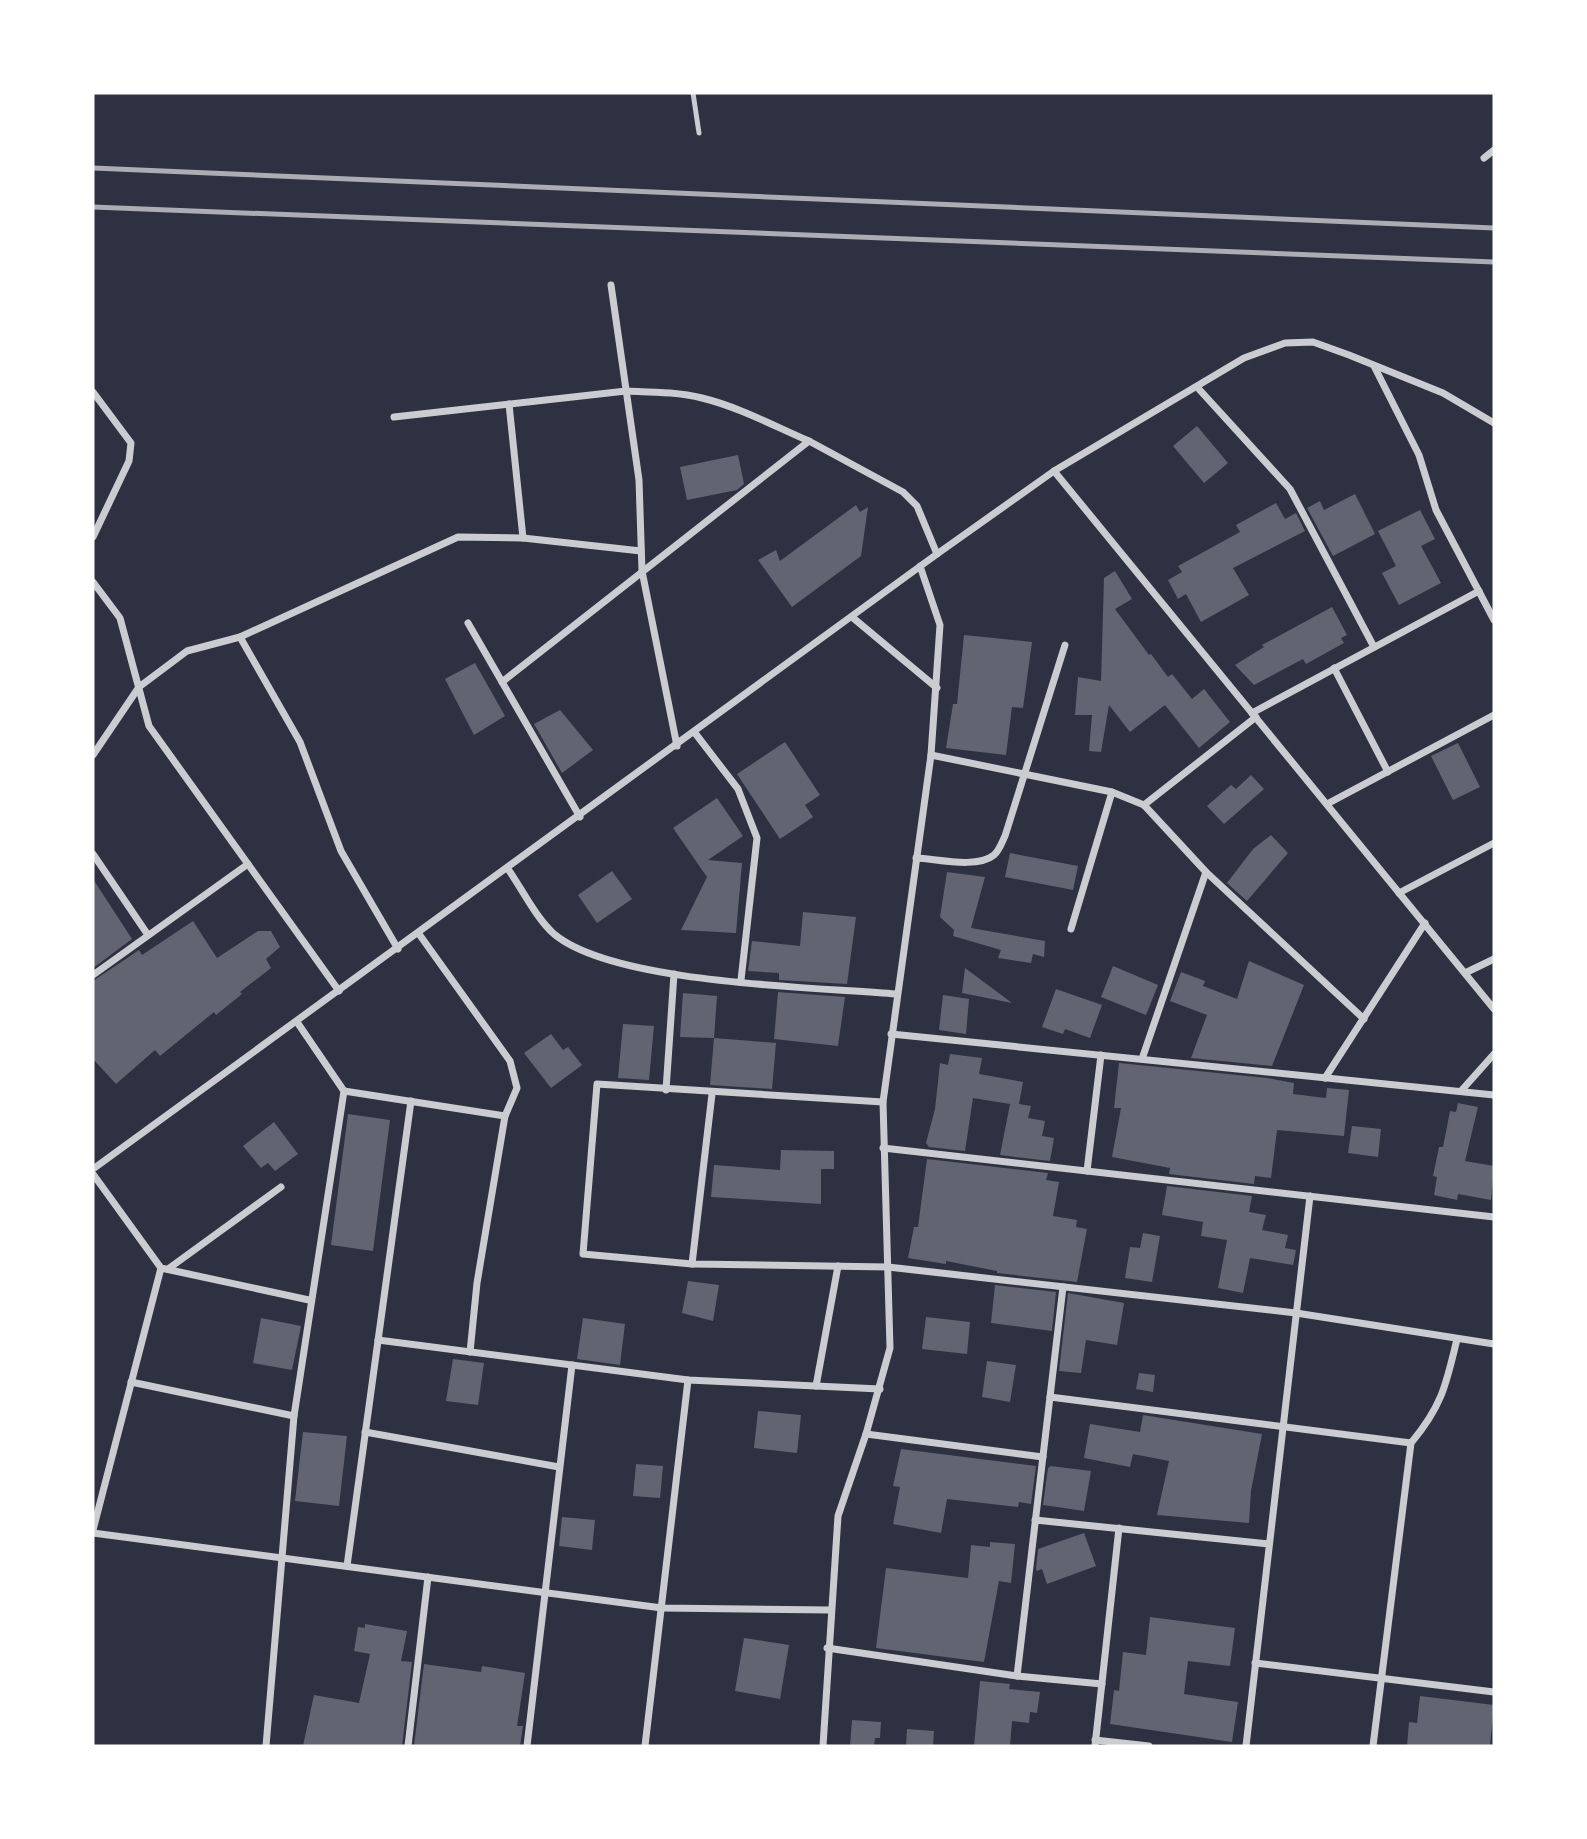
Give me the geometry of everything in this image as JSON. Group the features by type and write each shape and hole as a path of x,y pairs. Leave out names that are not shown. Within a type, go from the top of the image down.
{"street":[{"path":"1484,158 1494,150"},
{"path":"611,285 639,480 642,571 677,746"},
{"path":"309,1300 164,1269 93,1172 695,733 919,566 1054,471 1244,358 1284,343 1312,342 1443,393 1494,423"},
{"path":"1374,366 1419,455 1436,510 1494,621"},
{"path":"1197,387 1290,489 1374,647"},
{"path":"394,417 626,391 701,398 736,409 808,441 903,492 917,506 937,554"},
{"path":"93,392 131,443 129,461 93,537"},
{"path":"509,404 523,538"},
{"path":"502,682 808,441"},
{"path":"1054,471 1494,1009"},
{"path":"93,755 139,687 187,651 240,637 458,537 523,538 641,551"},
{"path":"823,1746 827,1648 838,1516 880,1389 890,1348 883,1102 931,755 940,625 919,566"},
{"path":"93,583 120,618 149,726 339,991"},
{"path":"1144,805 1254,715 1334,668 1479,591"},
{"path":"852,617 936,688"},
{"path":"468,623 580,817"},
{"path":"240,637 300,742 341,851 398,949"},
{"path":"916,858 968,861 992,857 1005,836 1065,646"},
{"path":"1334,668 1388,772"},
{"path":"1327,804 1494,715"},
{"path":"695,733 738,789 757,838 741,980"},
{"path":"931,755 1112,792 1144,805 1206,872 1364,1019"},
{"path":"1071,929 1112,792"},
{"path":"1399,893 1494,843"},
{"path":"93,854 148,935"},
{"path":"93,975 248,864"},
{"path":"508,869 552,932 575,948 608,961 674,974 896,995"},
{"path":"1142,1059 1206,872"},
{"path":"1325,1078 1425,923"},
{"path":"419,934 510,1061 517,1088 505,1116 477,1283 470,1352"},
{"path":"1465,973 1494,959"},
{"path":"666,1090 674,974"},
{"path":"266,1746 294,1416 309,1300 344,1091 297,1022"},
{"path":"891,1034 1494,1095"},
{"path":"1461,1091 1494,1054"},
{"path":"1087,1171 1101,1055"},
{"path":"883,1102 712,1094 597,1084 583,1254 692,1264 888,1267 1296,1313 1494,1344"},
{"path":"344,1091 505,1116"},
{"path":"692,1264 712,1094"},
{"path":"347,1566 411,1101"},
{"path":"883,1148 1494,1217"},
{"path":"281,1187 164,1269 131,1382 93,1531 662,1608 830,1610"},
{"path":"1246,1746 1310,1196"},
{"path":"816,1386 838,1266"},
{"path":"1017,1676 1063,1287"},
{"path":"1373,1746 1411,1443 1438,1407 1457,1339"},
{"path":"378,1340 688,1380 880,1389"},
{"path":"527,1746 572,1365"},
{"path":"645,1746 688,1380"},
{"path":"131,1382 294,1416"},
{"path":"1050,1397 1411,1443"},
{"path":"365,1432 559,1467"},
{"path":"866,1434 1043,1457"},
{"path":"1035,1520 1269,1544"},
{"path":"1119,1528 1095,1743 1149,1746"},
{"path":"408,1746 428,1577"},
{"path":"827,1648 1017,1676 1102,1684"},
{"path":"1255,1663 1381,1676 1494,1692"}],"lane":[{"path":"693,93 699,132"}],"building":[{"path":"1197,426 1228,463 1204,483 1173,446"},
{"path":"738,455 744,484 737,490 687,500 680,467"},
{"path":"1355,494 1375,534 1333,556 1307,508 1320,501 1324,510"},
{"path":"1276,503 1285,519 1296,513 1305,531 1233,568 1249,595 1201,622 1186,594 1178,599 1168,580 1182,572 1178,566 1240,532 1236,525"},
{"path":"856,505 860,512 868,507 861,556 792,607 758,560 776,550 780,561"},
{"path":"1420,510 1435,539 1421,546 1441,583 1399,605 1382,573 1396,566 1378,531"},
{"path":"1115,571 1132,599 1115,609 1149,655 1151,654 1168,677 1172,674 1192,699 1204,689 1230,722 1199,748 1165,705 1130,732 1109,705 1101,752 1089,751 1092,715 1075,715 1078,677 1101,681 1104,578"},
{"path":"1332,607 1347,635 1341,638 1344,643 1306,664 1303,659 1254,685 1235,665 1264,647 1262,645"},
{"path":"964,635 1032,642 1023,708 1012,707 1006,755 946,748 953,704 957,704"},
{"path":"475,663 505,716 474,735 445,679"},
{"path":"560,710 593,750 562,773 534,724"},
{"path":"785,742 820,795 805,805 813,817 780,839 737,774"},
{"path":"1458,743 1480,787 1453,800 1431,756"},
{"path":"1251,775 1264,789 1224,824 1207,806 1231,785 1236,789"},
{"path":"717,798 743,836 708,860 742,863 736,933 681,930 707,877 673,828"},
{"path":"1271,835 1288,853 1247,901 1227,883 1253,849"},
{"path":"1010,853 1078,866 1073,890 1005,877"},
{"path":"612,871 632,899 597,923 578,895"},
{"path":"947,872 985,877 971,928 1045,941 1044,957 1033,954 1031,963 998,958 1001,950 953,936 954,930 940,917"},
{"path":"93,879 132,939 93,968"},
{"path":"803,912 856,917 847,984 779,980 779,973 748,971 752,941 800,946"},
{"path":"193,921 217,958 258,931 271,931 280,947 266,959 271,968 240,992 242,994 216,1015 214,1012 160,1056 155,1050 116,1084 93,1059 93,981 139,950 142,955"},
{"path":"1249,961 1304,985 1272,1066 1191,1058 1207,1015 1170,1001 1181,972 1205,981 1203,986 1237,999"},
{"path":"1113,966 1158,985 1146,1015 1101,997"},
{"path":"965,968 1012,1003 962,993"},
{"path":"1056,989 1102,1005 1090,1038 1065,1029 1063,1034 1042,1027"},
{"path":"778,992 845,997 838,1046 774,1039"},
{"path":"683,993 717,996 714,1038 680,1037"},
{"path":"943,995 969,999 966,1034 939,1030"},
{"path":"623,1024 654,1026 649,1080 618,1078"},
{"path":"551,1034 563,1050 568,1047 582,1065 551,1088 524,1053"},
{"path":"714,1038 776,1043 772,1089 710,1085"},
{"path":"950,1054 982,1058 979,1074 1023,1082 1019,1104 1031,1106 1028,1118 1045,1121 1042,1136 1054,1138 1050,1161 1000,1155 1010,1104 973,1098 965,1151 929,1147 926,1143 935,1109 940,1063 948,1065"},
{"path":"1119,1063 1267,1078 1294,1083 1293,1094 1326,1098 1327,1088 1349,1090 1344,1136 1277,1130 1271,1178 1255,1176 1254,1184 1169,1174 1170,1168 1112,1157 1121,1108 1114,1108"},
{"path":"1458,1103 1478,1107 1465,1161 1494,1166 1491,1200 1458,1194 1457,1200 1434,1195 1437,1177 1433,1176 1439,1147 1443,1147 1450,1111 1456,1112"},
{"path":"348,1114 390,1120 373,1251 331,1245"},
{"path":"274,1122 298,1154 275,1171 268,1163 261,1168 243,1146"},
{"path":"1352,1126 1381,1129 1378,1157 1348,1153"},
{"path":"781,1150 834,1151 834,1169 821,1169 821,1204 711,1197 714,1165 780,1170"},
{"path":"927,1159 1048,1173 1046,1180 1059,1182 1053,1216 1077,1220 1076,1227 1087,1229 1077,1282 997,1273 946,1261 946,1264 908,1258 914,1227 918,1227"},
{"path":"1167,1186 1252,1196 1249,1212 1266,1215 1262,1230 1288,1235 1285,1248 1296,1250 1293,1265 1250,1258 1243,1293 1218,1288 1227,1240 1201,1236 1203,1222 1162,1215"},
{"path":"1143,1233 1160,1236 1152,1282 1125,1278 1130,1247 1140,1248"},
{"path":"688,1281 719,1285 713,1321 682,1313"},
{"path":"995,1285 1056,1292 1052,1331 991,1323"},
{"path":"1068,1293 1124,1303 1117,1345 1086,1340 1081,1373 1059,1371"},
{"path":"926,1317 970,1322 967,1354 922,1349"},
{"path":"261,1318 301,1326 292,1370 253,1363"},
{"path":"583,1318 625,1324 620,1365 577,1359"},
{"path":"453,1359 484,1363 478,1405 446,1401"},
{"path":"987,1361 1016,1365 1010,1402 982,1397"},
{"path":"1139,1373 1155,1375 1153,1392 1136,1389"},
{"path":"758,1411 801,1415 797,1453 754,1448"},
{"path":"1143,1415 1262,1434 1251,1491 1249,1523 1157,1515 1169,1461 1133,1454 1130,1467 1084,1458 1090,1424 1140,1432"},
{"path":"303,1432 347,1436 339,1506 295,1501"},
{"path":"901,1449 1036,1466 1031,1504 1019,1502 1018,1507 947,1499 941,1533 893,1524 900,1487 893,1486"},
{"path":"636,1464 663,1466 660,1498 633,1496"},
{"path":"1051,1466 1091,1471 1084,1511 1043,1505 1048,1468"},
{"path":"562,1517 595,1520 592,1550 559,1546"},
{"path":"1084,1533 1096,1566 1047,1584 1042,1569 1036,1569 1038,1549"},
{"path":"990,1542 1015,1544 1011,1583 999,1581 984,1662 876,1648 886,1568 968,1578 971,1545 990,1547"},
{"path":"1150,1617 1235,1628 1230,1666 1188,1661 1184,1694 1238,1702 1232,1742 1110,1724 1114,1690 1119,1691 1123,1652 1146,1655"},
{"path":"365,1624 407,1631 401,1661 412,1662 402,1746 303,1746 314,1695 359,1703 370,1654 354,1651 358,1627 365,1628"},
{"path":"744,1638 789,1645 780,1699 735,1691"},
{"path":"424,1664 481,1672 482,1666 525,1673 517,1726 523,1726 520,1746 414,1746"},
{"path":"980,1681 1010,1684 1009,1689 1040,1692 1037,1713 1030,1712 1029,1723 1012,1721 1010,1746 974,1746"},
{"path":"1420,1696 1494,1705 1490,1746 1407,1746 1409,1722 1417,1723"},
{"path":"852,1720 881,1722 880,1738 875,1738 874,1746 850,1746"},
{"path":"907,1729 934,1731 933,1746 906,1746"}],"railway":[{"path":"93,168 1494,228"},
{"path":"93,207 1494,262"}]}
